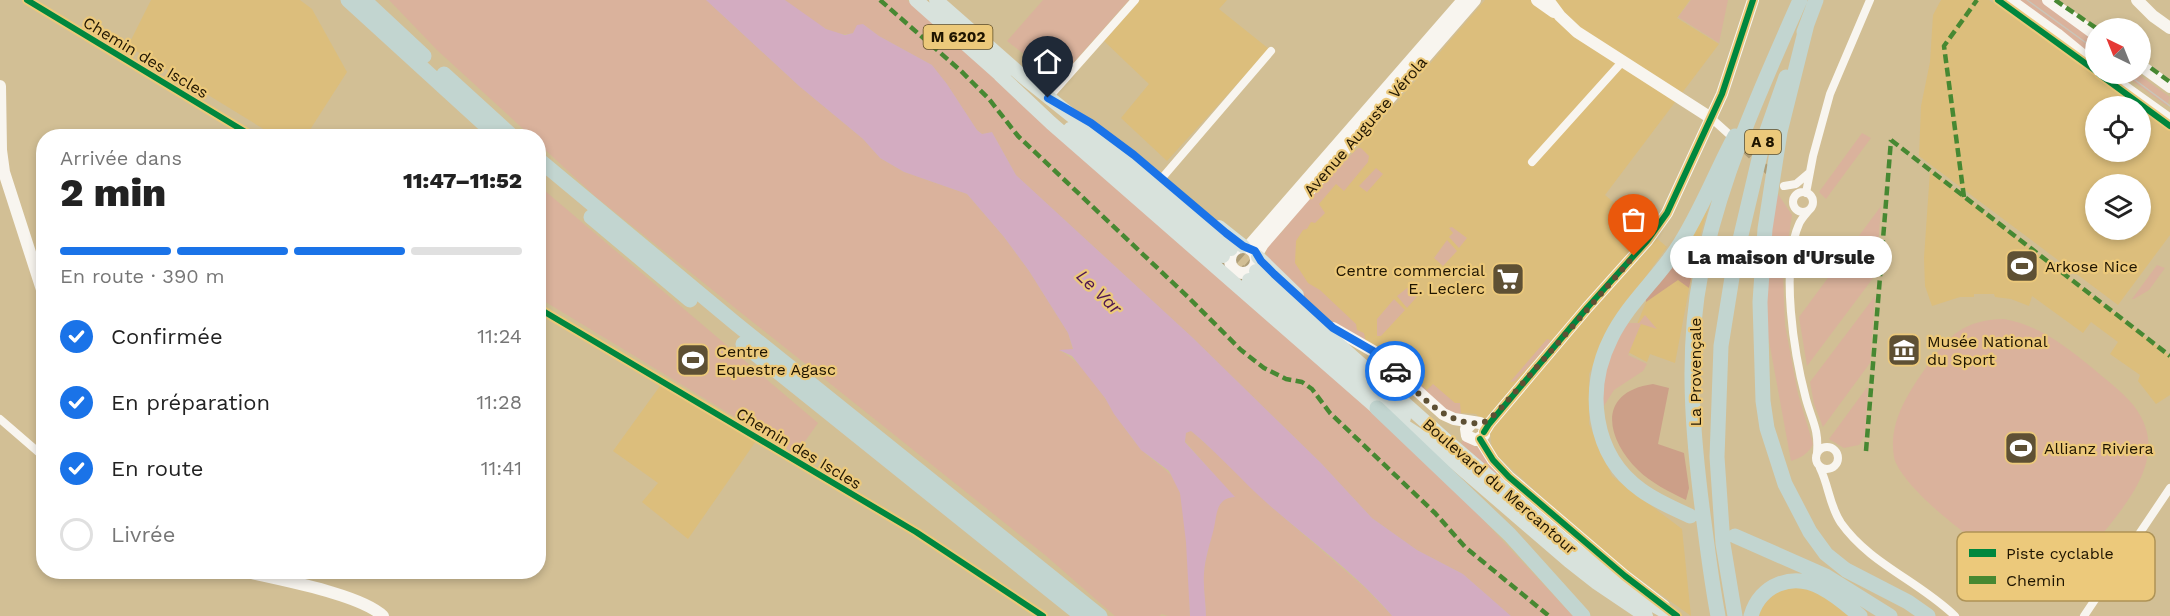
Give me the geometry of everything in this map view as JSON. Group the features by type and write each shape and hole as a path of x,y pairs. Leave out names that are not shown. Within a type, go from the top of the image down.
{"highway":[{"path":"348,0 489,129"},
{"path":"364,0 505,129"},
{"name":"La Provençale","path":"1718,616 1698,474 1692,379 1693,336 1700,275 1717,207 1770,69 1800,0"},
{"name":"La Provençale","path":"1735,616 1723,544 1717,457 1721,346 1734,265 1763,142 1816,0"},
{"path":"1807,24 1780,132 1765,229 1761,302 1763,402 1767,428 1790,493 1810,532 1826,554 1846,570 1908,602 1928,616"},
{"path":"1690,516 1640,489 1611,458 1598,427 1596,408 1600,363 1611,337 1627,312 1676,251 1687,232 1770,69"},
{"path":"546,166 735,324 1100,616"},
{"path":"546,179 746,346 1082,616"},
{"path":"1377,408 1510,535 1583,616"},
{"path":"1735,536 1826,576 1890,616"},
{"path":"1751,616 1760,597 1770,587 1781,582 1793,581 1815,584 1824,588 1860,616"}],"main road":[{"name":"M 6202","path":"916,0 1000,75 1137,181 1243,251"},
{"name":"M 6202","path":"936,0 1048,98 1243,251"},
{"name":"Avenue Auguste Vérola","path":"1243,251 1463,0"},
{"name":"Avenue Auguste Vérola","path":"1243,251 1263,244 1475,0"},
{"path":"1537,0 1560,16"},
{"path":"1548,0 1576,32 1711,118"},
{"path":"1479,429 1503,406 1659,225 1674,198 1722,94 1753,0"},
{"path":"2010,0 2085,57"},
{"path":"2048,0 2085,27"},
{"path":"2137,0 2152,16 2170,28"},
{"path":"2151,73 2170,87"},
{"path":"1000,75 1051,123 1377,408 1442,445"},
{"path":"2120,84 2170,120"},
{"path":"0,86 1,150 4,172 36,271"},
{"path":"1048,98 1091,123 1162,178 1256,263 1238,279 1265,309"},
{"name":"Boulevard du Mercantour","path":"1139,198 1218,264 1244,273 1442,445 1569,561 1646,616"},
{"path":"1244,273 1231,266 1230,258 1235,250 1243,251 1274,274 1333,328 1442,445"},
{"path":"1333,328 1373,351 1443,414 1479,429 1493,460 1509,477 1675,616"},
{"name":"Boulevard du Mercantour","path":"1442,445 1593,565 1632,593 1675,616"},
{"path":"274,579 351,599 378,611 383,616"}],"street":[{"name":"Chemin des Iscles","path":"27,0 240,129"},
{"path":"1048,98 1135,0"},
{"path":"1806,193 1830,94 1870,0"},
{"path":"1162,178 1271,51"},
{"path":"1532,162 1622,62"},
{"path":"1711,118 1731,136"},
{"path":"1795,196 1781,183 1796,184 1809,173"},
{"path":"1799,223 1793,203 1795,196 1801,192 1806,193 1813,200 1810,209 1799,223 1795,238 1790,274 1791,312 1806,400 1818,436 1815,459 1827,481"},
{"path":"1796,209 1804,212 1810,209"},
{"name":"Chemin des Iscles","path":"546,313 916,532 1043,616"},
{"path":"0,418 36,450"},
{"path":"1818,436 1834,450 1838,459 1827,481 1827,492 1834,512 1857,542 1877,560 1926,592 1954,616"},
{"path":"1817,453 1825,447 1834,450"},
{"path":"1820,468 1829,470 1835,466"},
{"path":"2140,532 2170,488"},
{"path":"2084,616 2094,601"}],"shaded area":[{"path":"151,0 300,0 312,9 347,72 310,129 264,129 128,46"},
{"path":"389,0 706,0 799,86 863,139 880,158 904,172 967,194 1004,237 1029,271 1068,333 1073,350 1060,351 1072,358 1083,369 1132,438 1147,455 1168,472 1176,484 1184,504 1186,519 1190,616 1162,614 1159,616 1115,616 1045,555 596,197 546,151 546,129 523,129 437,50"},
{"path":"785,0 907,0 1370,410 1447,481 1573,616 1511,616 1463,574 1417,550 1372,518 1321,463 1192,337 1016,175 992,132 982,134 977,130 932,65 879,36 863,24 849,34 831,31 814,22"},
{"path":"1043,0 1129,0 1058,80 1007,41"},
{"path":"1140,0 1227,0 1219,9 1269,49 1167,161 1121,118 1149,84 1104,41"},
{"path":"1485,0 1690,0 1677,18 1719,44 1605,195 1667,247 1616,318 1589,374 1589,424 1612,476 1682,529 1691,616 1624,568 1492,451 1490,429 1476,414 1450,412 1263,257"},
{"path":"1691,0 1728,0 1719,43 1678,17"},
{"path":"1941,0 1989,0 2085,67 2085,84 2108,84 2124,96 2085,96 2085,162 2151,162 2151,117 2170,131 2170,235 2118,305 1919,156 1921,106 1930,62 1933,15"},
{"path":"2019,0 2041,0 2085,33 2085,51"},
{"path":"2151,83 2170,97 2167,106 2137,84"},
{"path":"1862,133 1871,138 1826,199 1819,192"},
{"path":"1358,148 1369,156 1368,162 1344,191 1336,184 1319,204 1325,213 1315,223 1311,222 1296,241 1295,263 1308,283 1320,290 1356,324 1357,330 1364,333 1366,342 1334,323 1267,262 1266,252 1276,235 1281,233 1316,190"},
{"path":"1376,168 1383,174 1367,192 1359,186"},
{"path":"1930,171 2170,356 2170,395 2156,404 2138,381 2140,375 2110,354 2118,342 2091,322 2083,333 2032,296 2029,306 2011,299 1995,297 1994,294 1974,294 1974,297 1960,297 1932,306 1925,286 1924,258"},
{"path":"1776,191 1792,215 1783,274 1785,325 1798,394 1813,444 1804,455 1791,461 1767,330 1766,282"},
{"name":"Centre Equestre Agasc","path":"546,192 818,423 796,454 546,302"},
{"path":"1881,206 1876,274 1807,366 1799,317"},
{"path":"1708,208 1697,247 1675,363 1650,354 1647,362 1626,351 1646,302 1646,295"},
{"path":"1452,227 1467,238 1459,248 1449,237 1453,233 1449,228"},
{"path":"1687,239 1699,240 1689,288 1678,280 1646,302 1646,295"},
{"path":"1447,240 1457,251 1443,266 1434,258"},
{"path":"2157,265 2165,268 2149,290 2132,299"},
{"path":"1412,284 1421,292 1407,308 1397,296"},
{"path":"1875,296 1870,363 1823,427 1814,404 1810,382"},
{"path":"1394,299 1405,310 1381,336 1377,336 1377,319"},
{"path":"1645,315 1657,329 1641,324 1628,355 1647,364 1643,371 1614,390 1600,412 1605,368 1626,323 1639,323"},
{"name":"Allianz Riviera","path":"2004,319 2016,322 2060,343 2119,390 2134,406 2143,421 2148,435 2148,449 2141,477 2134,491 2103,532 1964,532 1930,504 1900,470 1894,457 1894,432 1901,409 1913,387 1950,338 1968,326"},
{"path":"1547,339 1550,340 1549,344 1515,381 1510,382"},
{"path":"1378,352 1389,356 1427,390 1433,384 1455,403 1460,403 1461,414 1445,411"},
{"path":"1653,384 1669,388 1658,444 1684,453 1689,488 1686,500 1643,475 1627,458 1614,431 1612,418 1615,407 1622,396 1635,389"},
{"path":"660,386 756,441 688,539 642,502 658,483 613,451"},
{"path":"1868,386 1865,435 1859,445 1844,448 1829,439"},
{"path":"1191,431 1268,504 1364,587 1392,616 1206,616 1204,584 1206,557 1216,513 1224,500 1234,497 1185,441 1186,433"},
{"path":"1463,440 1480,449 1632,584 1557,530 1461,443"},
{"path":"1798,586 1821,593 1848,616 1758,616 1761,608 1778,590"}],"water":[{"name":"Le Var","path":"706,0 785,0 826,29 845,35 853,33 857,25 863,24 879,36 932,65 977,130 982,134 992,132 1016,175 1192,337 1321,463 1372,518 1417,550 1463,574 1511,616 1392,616 1348,571 1268,504 1191,431 1186,433 1185,442 1235,497 1224,500 1217,512 1205,568 1206,616 1190,616 1186,542 1180,493 1169,471 1141,450 1072,356 1059,350 1073,349 1068,333 1029,271 1004,237 967,194 904,172 880,158 863,139 799,86"}],"tunnel":[{"path":"1737,142 1774,176"},
{"path":"1231,249 1256,271"},
{"path":"1223,256 1249,280"}],"tram line":[{"path":"2027,0 2085,42"},
{"path":"2140,84 2170,106"}],"marked path":[{"path":"880,0 961,71 989,99 1018,136 1241,350 1264,368 1286,379 1302,382 1312,389 1330,413 1435,513 1465,547 1549,616"},
{"path":"1964,197 1944,46 1977,0"},
{"path":"2055,0 2085,20"},
{"path":"2151,68 2170,82"},
{"path":"1891,140 2170,356"},
{"path":"1866,451 1891,140"}],"cycle path":[{"path":"27,0 240,129"},
{"path":"1484,432 1587,308 1647,241 1667,213 1722,94 1753,0"},
{"path":"1998,0 2085,63"},
{"path":"2113,84 2170,126"},
{"path":"546,313 916,532 1043,616"},
{"path":"1480,439 1493,460 1509,477 1625,576 1677,616"}],"way so far":[{"path":"1395,371 1448,417 1480,423 1485,421 1503,406 1634,256"}],"place":[{"name":"La maison d'Ursule","path":"1634,256"},
{"name":"Arkose Nice","path":"2022,266"},
{"name":"Centre commercial E. Leclerc","path":"1508,279"},
{"name":"Musée National du Sport","path":"1904,350"},
{"name":"Centre Equestre Agasc","path":"693,360"},
{"name":"Allianz Riviera","path":"2021,448"}],"route":[{"path":"1048,98 1091,123 1134,155 1226,233 1243,246 1252,248 1274,274 1333,328 1373,351 1395,371"}]}
